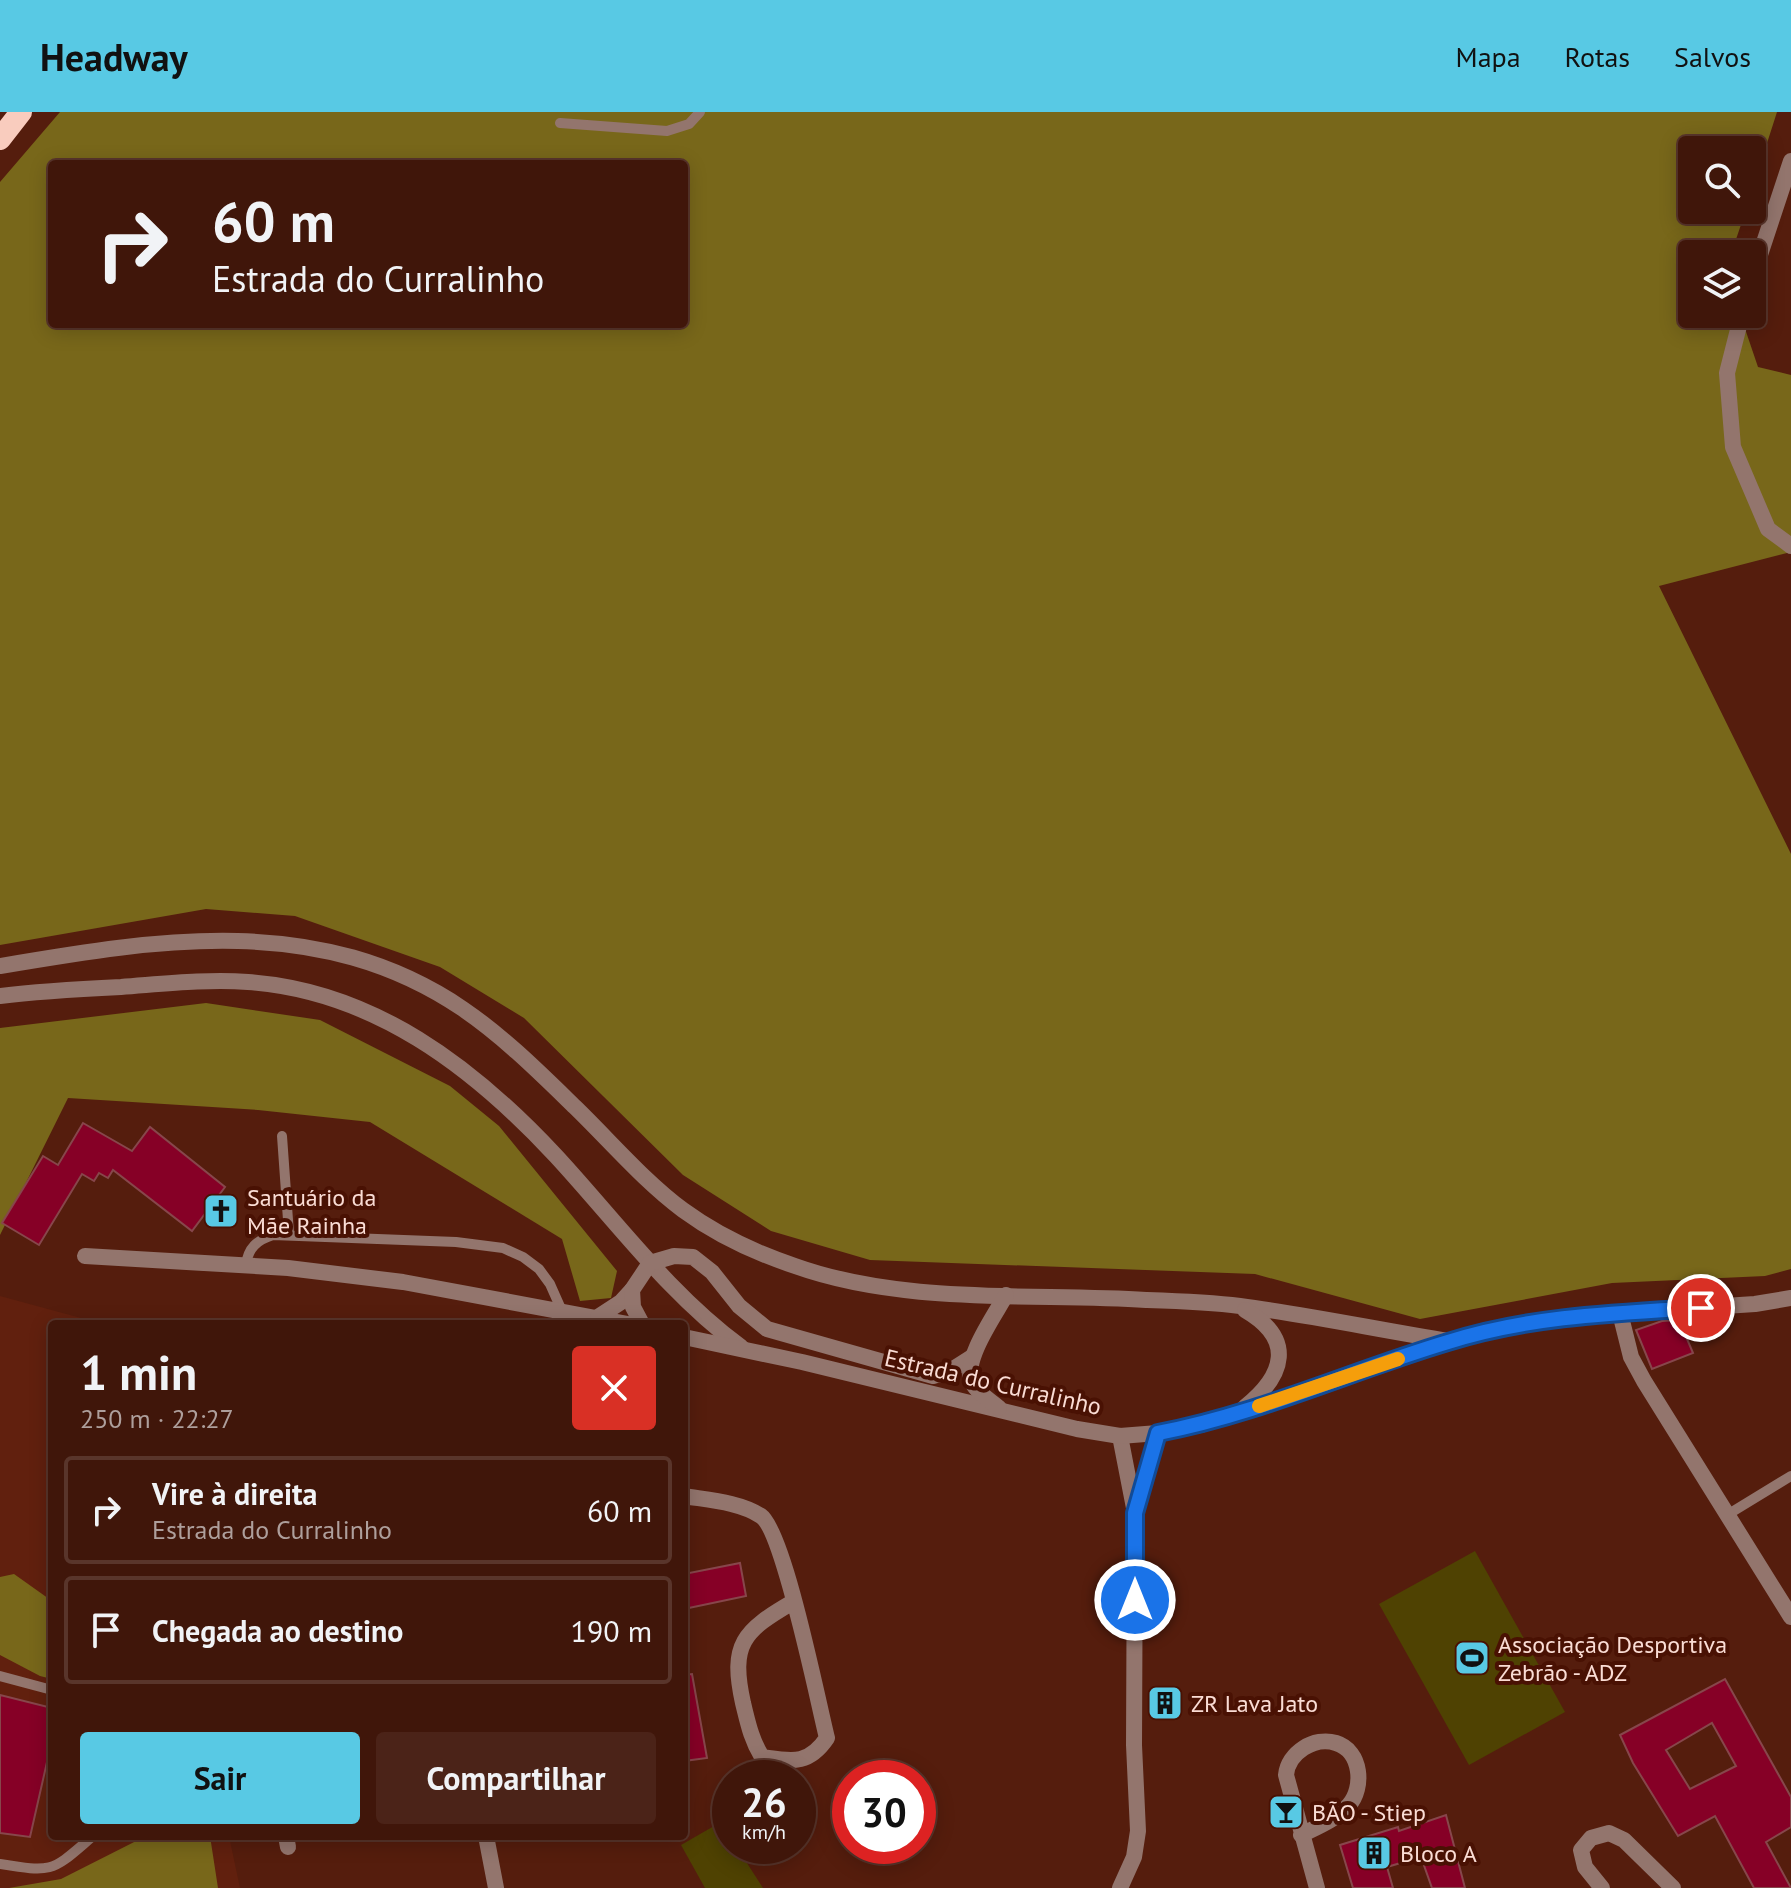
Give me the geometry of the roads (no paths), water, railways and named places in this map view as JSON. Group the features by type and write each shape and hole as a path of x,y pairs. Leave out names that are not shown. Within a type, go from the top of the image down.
{"highway":[{"path":"0,139 21,112"}],"street":[{"path":"1789,169 1791,196"},
{"path":"1765,240 1789,169"},
{"path":"1738,328 1727,373 1733,447 1768,529 1791,546"},
{"path":"0,966 101,949 192,940 236,939 323,949 353,957 438,993 482,1022 683,1210 735,1242 798,1267 833,1278 923,1291 1238,1306 1449,1341"},
{"path":"0,996 171,983 248,982 286,986 360,1008 399,1025 436,1048 500,1100 556,1156 650,1263 710,1325 745,1351"},
{"path":"85,1256 246,1265 403,1282 611,1320"},
{"path":"598,1317 621,1302 650,1263 674,1256 693,1257 712,1272 739,1306 767,1329 933,1376 950,1371 972,1357"},
{"path":"632,1290 633,1307 640,1320"},
{"path":"1005,1413 972,1382 969,1370 972,1357 1006,1295"},
{"name":"Estrada do Curralinho","path":"688,1338 905,1386 1005,1413 1120,1436 1201,1425 1449,1341 1516,1325 1620,1313 1755,1304 1791,1298"},
{"path":"1237,1413 1268,1387 1275,1377 1278,1362 1273,1331 1263,1320 1238,1306"},
{"path":"1620,1313 1631,1357 1791,1617"},
{"path":"1135,1513 1158,1433"},
{"path":"1120,1436 1135,1513 1134,1745 1138,1831 1134,1857 1120,1888"},
{"path":"688,1497 743,1508 763,1517 772,1530 793,1602 827,1738 818,1752 796,1762 762,1757 752,1741 737,1676 737,1656 746,1638 759,1623 793,1602"},
{"path":"1301,1835 1334,1818 1358,1792 1360,1778 1355,1762 1347,1748 1334,1742 1305,1747 1293,1755 1286,1765 1301,1835 1317,1888"},
{"path":"1602,1888 1585,1867 1581,1850 1591,1838 1609,1833 1624,1840 1673,1888"},
{"path":"487,1840 496,1888"}],"lane":[{"path":"560,123 667,131 689,124 700,112"},
{"path":"282,1136 289,1234"},
{"path":"246,1265 253,1246 262,1239 289,1234 456,1242 503,1248 539,1269 550,1284 562,1311"},
{"path":"1727,1515 1791,1476"},
{"path":"0,1676 48,1689"},
{"path":"0,1864 32,1869 55,1868 88,1840"}],"place":[{"name":"Santuário da Mãe Rainha","path":"221,1211"},
{"name":"Associação Desportiva Zebrão - ADZ","path":"1472,1658"},
{"name":"ZR Lava Jato","path":"1165,1703"},
{"name":"BÃO - Stiep","path":"1286,1812"},
{"name":"Bloco A","path":"1374,1853"}]}
